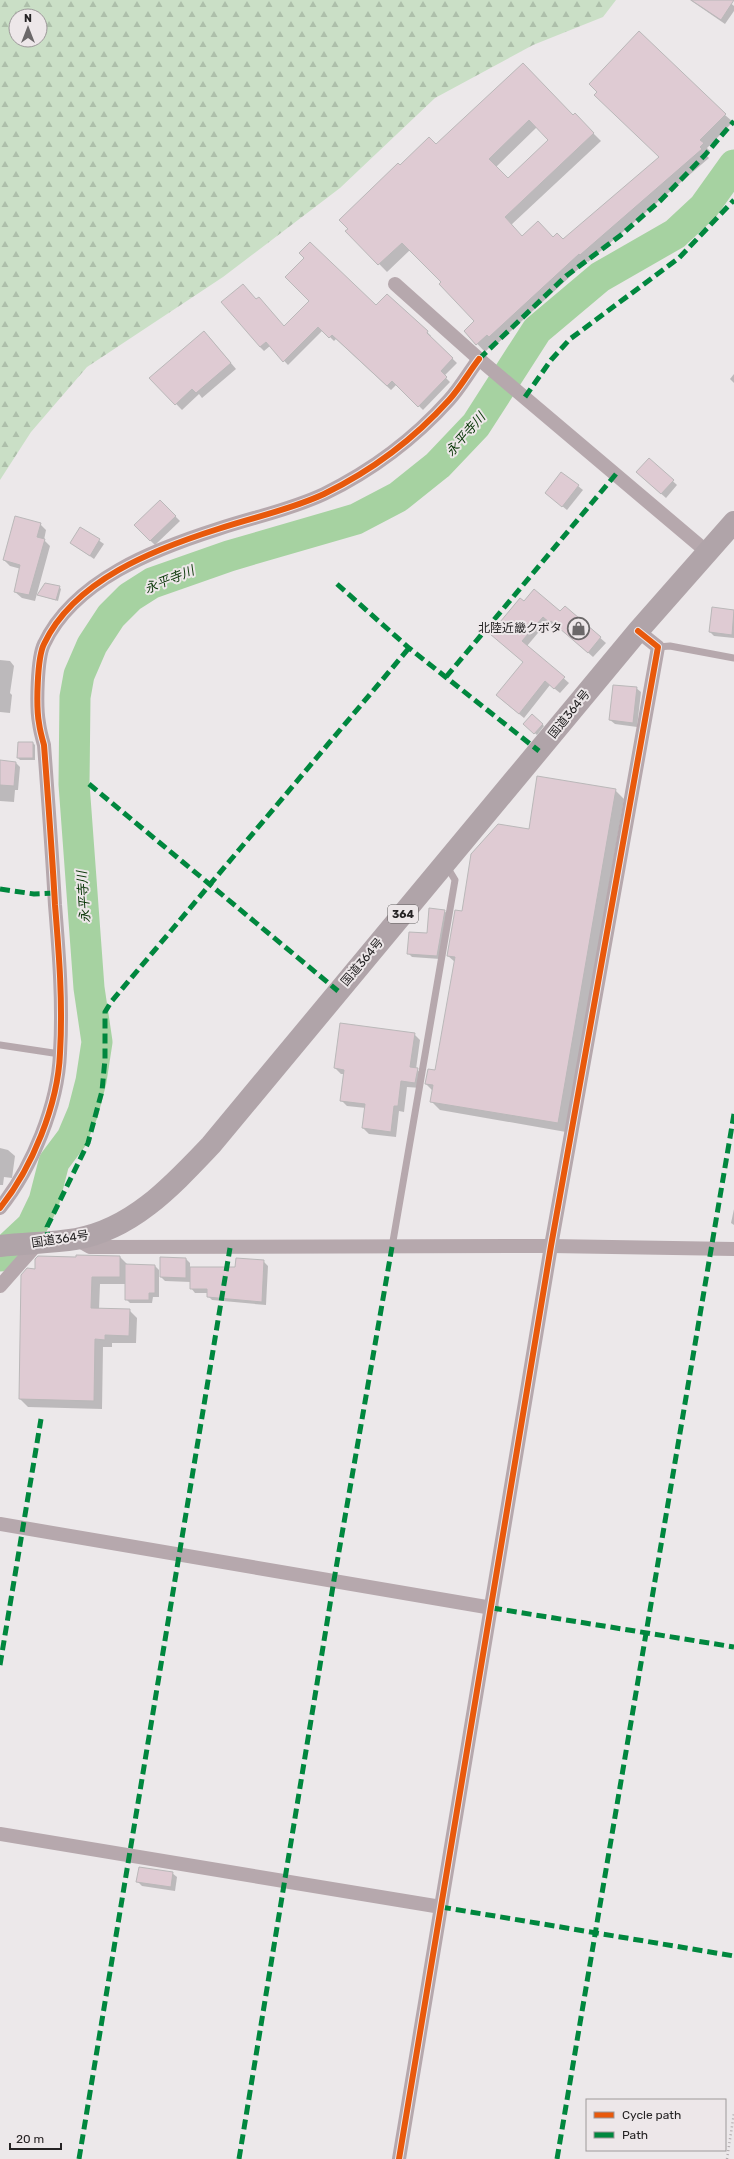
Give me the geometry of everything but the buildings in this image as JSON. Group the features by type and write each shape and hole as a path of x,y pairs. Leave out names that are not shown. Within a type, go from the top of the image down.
{"highway":[{"name":"国道364号","path":"0,1246 76,1239 98,1233 124,1222 145,1208 178,1180 211,1144 638,631 706,551 734,522"}],"street":[{"path":"395,284 484,363 706,551"},
{"path":"0,1208 15,1189 41,1134 55,1086 60,1054 61,998 56,913 44,745 38,715 38,680 43,646 56,622 82,596 105,578 141,557 218,529 280,512 325,493 366,470 401,446 422,428 484,363"},
{"path":"399,2159 492,1608 551,1246 658,647 638,631"},
{"path":"76,1239 90,1247 551,1246 734,1250"},
{"path":"0,1286 34,1243"},
{"path":"0,1524 492,1608"},
{"path":"0,1834 441,1907"}],"lane":[{"path":"658,647 670,646 734,658"},
{"path":"392,1247 455,880 445,863"},
{"path":"0,1045 60,1054"}],"path":[{"path":"727,2159 734,2113"}],"green space":[{"path":"0,0 616,0 603,17 533,45 435,98 340,188 223,277 87,367 31,432 0,480"}],"waterway":[{"name":"永平寺川","path":"0,1256 32,1226 44,1201 54,1162 72,1138 83,1112 91,1081 97,1042 89,988 74,784 75,697 79,675 92,645 111,616 130,597 152,583 229,556 356,519 398,497 438,465 476,425 537,330 600,277 675,234 704,207 734,165"}],"marked path":[{"path":"479,359 566,276 621,235 661,200 705,155 734,121"},
{"path":"525,397 551,360 570,339 679,258 734,200"},
{"path":"446,677 616,474"},
{"path":"337,584 409,648 539,751"},
{"path":"48,1242 47,1227 88,1143 102,1091 105,1059 105,1012 111,1002 409,648"},
{"path":"89,784 338,991"},
{"path":"0,889 34,894 55,893"},
{"path":"557,2159 734,1114"},
{"path":"239,2159 334,1580 392,1247"},
{"path":"79,2159 230,1248"},
{"path":"0,1665 41,1419"},
{"path":"492,1608 734,1647"},
{"path":"441,1907 734,1956"}],"cycle path":[{"path":"0,1208 23,1174 41,1135 49,1114 54,1094 60,1053 61,997 59,960 44,745 38,716 38,683 40,660 44,644 58,622 75,602 96,585 119,570 168,546 311,500 341,485 375,464 406,441 436,414 461,385 479,359"},
{"path":"399,2159 551,1246 658,647 638,631"}],"place":[{"name":"北陸近畿クボタ","path":"578,628"}]}
